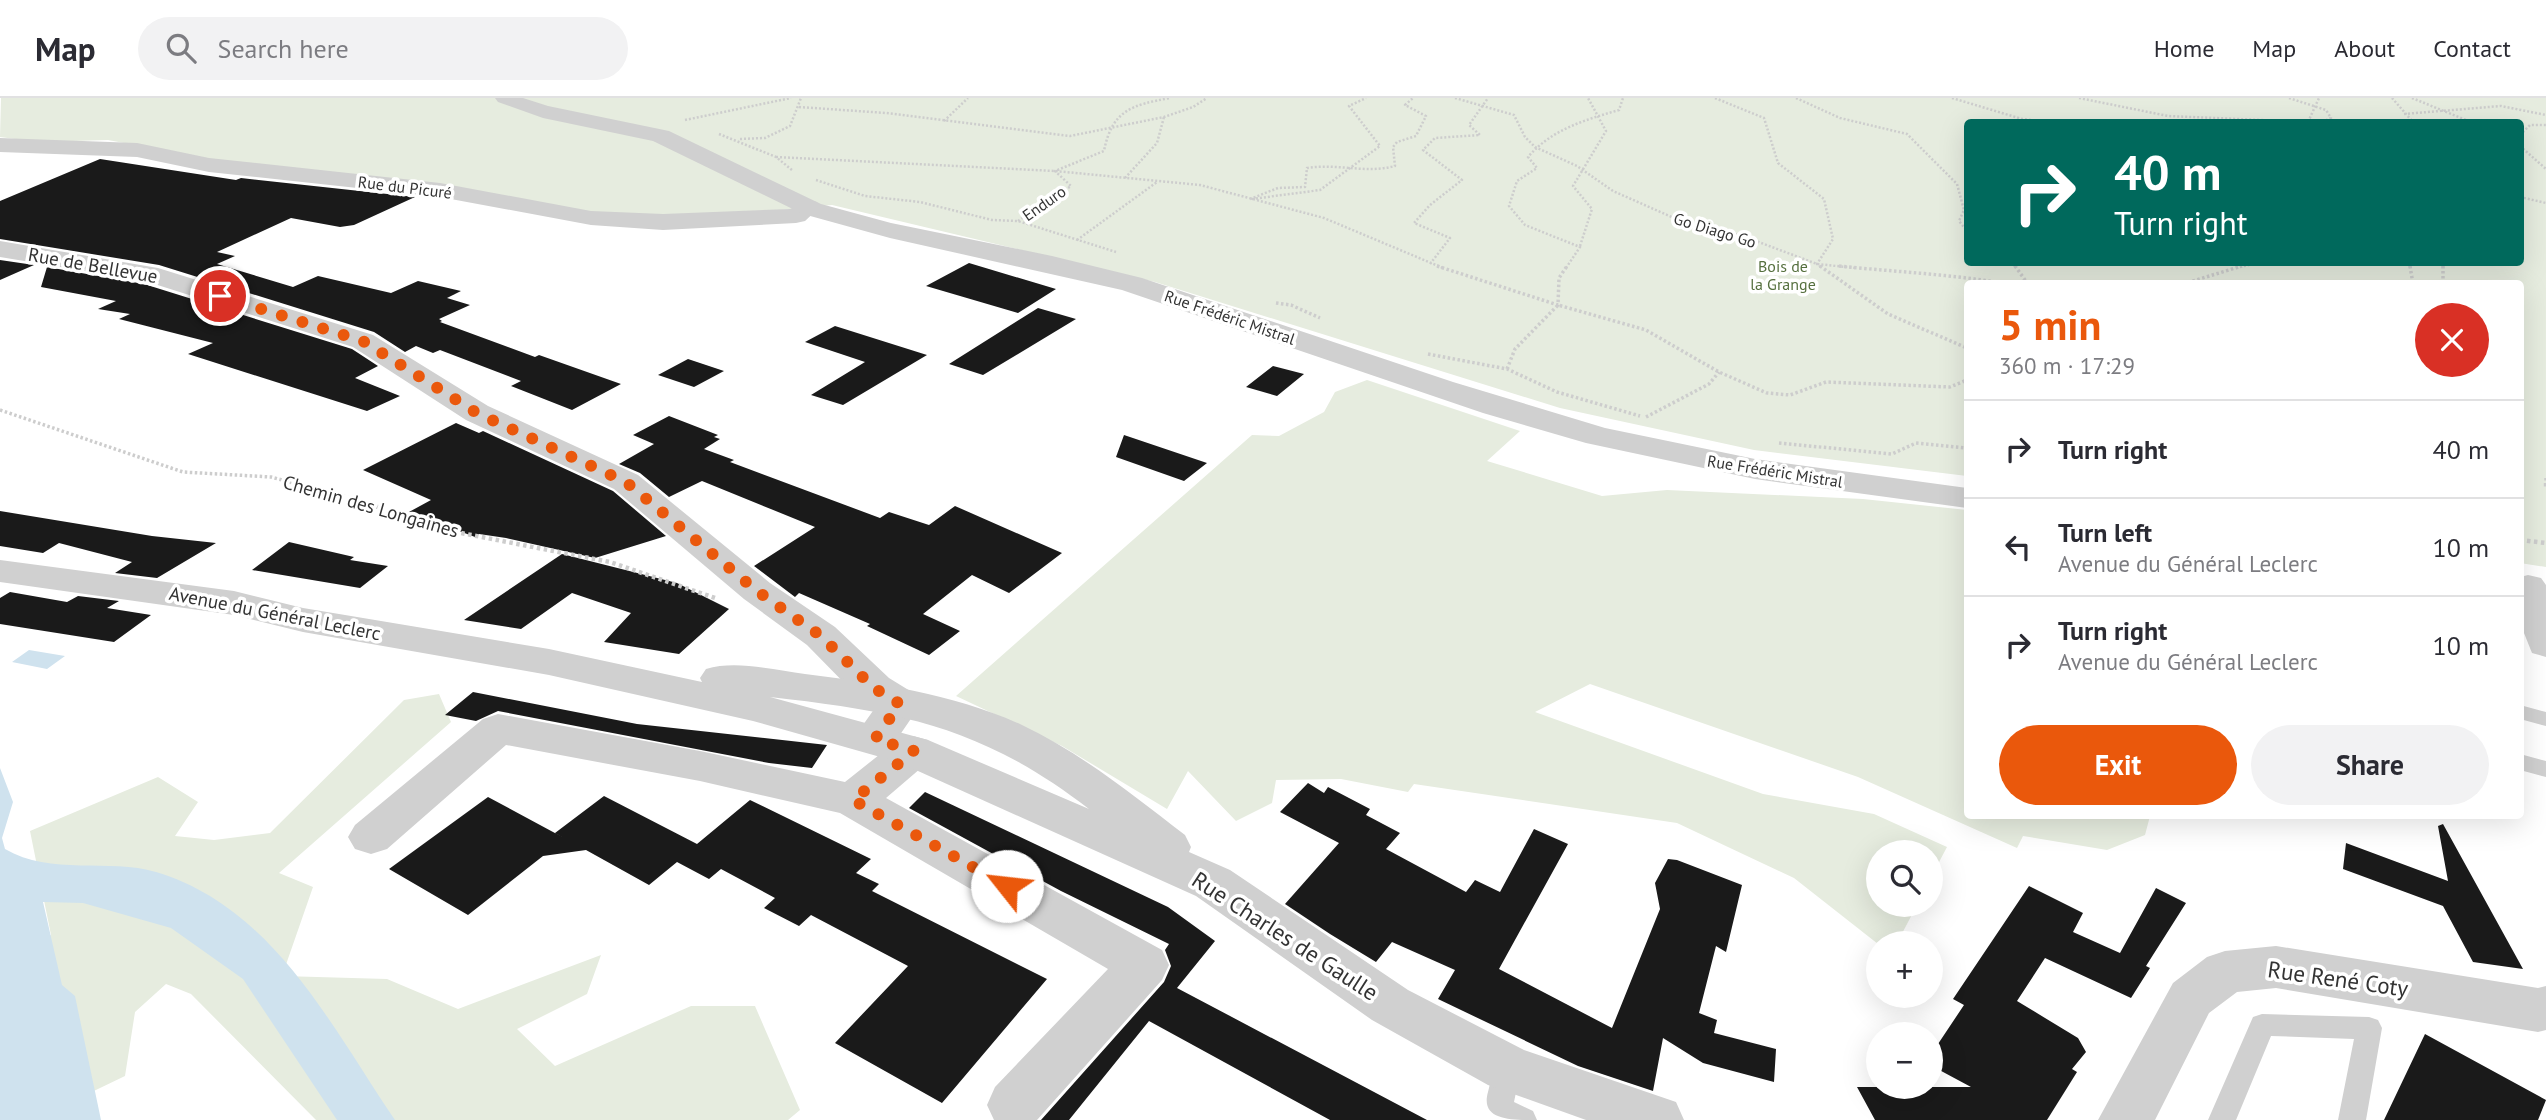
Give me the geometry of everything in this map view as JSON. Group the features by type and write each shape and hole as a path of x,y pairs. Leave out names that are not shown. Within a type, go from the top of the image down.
{"street":[{"name":"Rue Frédéric Mistral","path":"506,98 529,110 658,135 705,153 808,207 841,218 1132,284 1424,384 1548,423 1648,449 1794,477 1964,498"},
{"name":"Rue du Picuré","path":"0,145 137,150 209,166 440,190 591,218 663,222 796,216 808,207"},
{"name":"Rue de Bellevue","path":"0,249 149,274 363,341 477,413 626,482 757,591 821,636 874,688 900,704"},
{"name":"Avenue du Général Leclerc","path":"0,571 234,603 303,621 549,662 755,707 894,745"},
{"path":"2531,586 2546,644"},
{"name":"Avenue du Général Leclerc","path":"549,662 682,673 825,690 900,704 982,725 1040,754 1102,796 1213,883"},
{"path":"894,745 900,704"},
{"path":"853,800 894,745 950,716"},
{"path":"371,837 498,729 700,766 853,800 1144,965 1015,1105"},
{"name":"Rue Charles de Gaulle","path":"894,745 1213,883 1390,1004 1507,1068 1656,1120"},
{"name":"Rue René Coty","path":"2126,1120 2191,998 2225,972 2276,967 2538,1010 2546,1008"}],"lane":[{"path":"2524,713 2546,719"},
{"path":"2524,763 2546,769"},
{"path":"2222,1120 2262,1025 2369,1028 2352,1120"},
{"path":"1507,1068 1499,1108 1523,1120"}],"path":[{"path":"673,123 791,98"},
{"path":"737,139 765,138 790,126 801,98"},
{"path":"944,121 968,98"},
{"name":"Enduro","path":"1018,221 1071,186 1055,171 1104,151 1106,129 1130,106 1170,98"},
{"path":"799,107 1070,136 1164,117 1193,107 1207,98"},
{"path":"1250,199 1320,190 1380,146 1349,106 1366,98"},
{"path":"1250,199 1270,189 1306,187 1307,168 1319,165 1384,170 1395,166 1393,147 1397,142 1416,136 1426,116 1408,109 1405,105 1413,98"},
{"path":"1455,98 1514,115 1525,137 1535,147"},
{"path":"1430,264 1450,239 1414,223 1430,205 1462,180 1423,150 1435,138 1480,135 1469,125 1486,105 1488,98"},
{"path":"1507,369 1515,349 1558,305 1559,278 1580,247 1592,209 1573,186 1606,131 1588,98"},
{"path":"1580,247 1525,225 1508,206 1517,181 1537,168 1528,157 1535,147 1569,126 1619,110 1623,98"},
{"path":"1715,98 1764,117 1778,163 1824,199 1833,239 1817,264 1872,307 1934,338 1964,347"},
{"path":"1796,98 1840,118 1907,134 1957,184 1964,210 1959,221 1964,227"},
{"path":"1952,98 2022,119"},
{"path":"2079,98 2168,116 2238,119"},
{"path":"2288,98 2326,110 2331,118 2329,119"},
{"path":"2309,119 2319,98"},
{"path":"2392,98 2410,119"},
{"path":"2412,98 2464,119"},
{"path":"2404,114 2501,106 2546,115"},
{"path":"1125,178 1156,144 1164,130 1164,117"},
{"path":"2524,131 2530,125 2546,125"},
{"path":"712,132 737,139 776,157 798,175"},
{"name":"Go Diago Go","path":"1535,147 1583,170 1613,191 1692,226 1740,236 1817,264 1924,275 1951,274 1985,280"},
{"path":"2524,150 2546,169"},
{"path":"776,157 1055,171 1200,185 1324,218 1430,264 1646,330 1719,372 1767,393 1790,396 1826,382 1950,387 1964,381"},
{"path":"811,179 864,196 920,202 992,220 1018,221 1128,256"},
{"path":"1077,240 1157,182"},
{"path":"2524,198 2546,203"},
{"path":"2200,280 2238,266"},
{"path":"1274,303 1291,305 1326,320"},
{"path":"1426,353 1507,369 1557,392 1656,420"},
{"path":"1646,417 1709,384 1719,372"},
{"name":"Chemin des Longaines","path":"0,410 183,472 271,477 370,503 425,526 610,562 723,600"},
{"path":"1766,444 1802,443 1892,454 1916,443 1964,448"},
{"path":"2546,478 2546,487"},
{"path":"2524,540 2546,543"}],"green space":[{"name":"Bois de la Grange","path":"1,98 2546,98 2546,567 2524,564 2524,280 1964,280 1964,476 1754,450 1560,408 1155,282 832,205 740,214 612,216 215,160 108,140 38,142 0,137"},
{"path":"1367,380 1520,431 1487,461 1602,496 1667,490 1863,499 1964,510 1964,819 2149,819 2145,835 2107,850 2023,836 2017,848 1858,777 1590,684 1535,712 1763,794 1874,814 1932,840 1866,840 1866,917 1911,917 1903,931 1866,931 1866,935 1794,878 1677,823 1414,784 1408,792 1341,779 1276,780 1272,803 1236,821 1188,771 1167,809 1062,746 956,696 1252,435 1279,436 1324,412 1335,392"},
{"path":"439,694 451,722 279,873 313,887 282,976 387,979 458,1009 601,955 587,994 517,1029 555,1066 691,1006 755,1006 800,1110 788,1120 316,1120 191,994 166,984 135,1012 125,1076 46,1114 5,954 51,935 30,831 158,777 198,802 175,836 214,840 270,833 404,700"}],"water":[{"path":"29,650 65,656 47,669 12,662"},
{"path":"0,768 13,802 2,838 5,849 41,862 119,866 156,872 197,889 234,912 266,941 295,974 322,1009 395,1120 337,1120 243,979 171,928 83,903 43,902 62,985 75,996 101,1120 0,1120"}],"building":[{"path":"100,159 236,180 241,178 415,197 354,225 340,227 291,218 217,252 235,256 217,264 293,287 318,276 391,293 418,281 461,291 447,298 470,305 439,319 442,321 440,322 535,357 539,355 621,384 572,410 511,386 521,381 440,350 433,353 416,346 405,352 374,332 159,265 0,239 0,201"},
{"path":"0,260 34,265 0,280"},
{"path":"969,263 1056,289 1018,313 926,286"},
{"path":"47,267 144,284 352,349 378,366 355,378 400,396 367,411 188,354 213,343 119,319 130,314 98,309 116,301 41,287"},
{"path":"1038,308 1076,319 983,375 949,364"},
{"path":"835,326 927,355 843,405 811,395 865,362 805,342"},
{"path":"688,359 724,371 694,387 658,375"},
{"path":"1273,366 1304,374 1277,396 1246,387"},
{"path":"669,416 718,435 714,437 720,439 704,449 734,460 730,462 880,518 889,512 929,525 955,506 1062,553 1009,593 972,575 923,614 960,631 929,655 867,626 870,624 799,593 795,597 754,566 815,527 702,481 669,497 640,473 619,464 654,444 633,435"},
{"path":"456,423 479,433 483,431 613,491 666,536 595,558 506,538 479,534 475,537 409,512 431,500 363,470"},
{"path":"1124,435 1207,463 1184,481 1116,457"},
{"path":"0,511 152,536 216,543 157,578 115,573 132,562 59,543 43,553 0,546"},
{"path":"289,542 354,557 350,560 388,566 360,588 252,570"},
{"path":"562,554 677,583 729,609 679,654 604,642 631,613 572,593 521,629 464,620"},
{"path":"10,592 67,602 78,596 119,601 107,608 151,615 114,642 0,624 0,598"},
{"path":"473,692 637,724 827,745 812,768 769,763 498,711 476,721 445,715"},
{"path":"1308,783 1324,793 1328,787 1370,809 1366,815 1400,833 1386,849 1466,892 1475,880 1500,892 1534,829 1568,844 1499,969 1612,1028 1660,909 1655,883 1668,859 1742,885 1726,952 1716,946 1699,1013 1717,1020 1714,1033 1776,1049 1774,1082 1703,1063 1663,1038 1653,1091 1578,1066 1438,999 1455,970 1392,942 1376,962 1330,934 1285,904 1339,843 1280,812"},
{"path":"925,792 1168,907 1215,941 1177,988 1427,1120 1330,1120 1149,1021 1069,1120 1041,1120 1164,982 1171,966 1165,950 1169,944 1061,891 909,808"},
{"path":"604,796 697,844 750,800 871,859 856,873 879,884 872,891 1047,979 942,1103 835,1043 908,966 811,915 799,926 764,908 775,898 721,869 709,879 677,862 649,885 586,850 543,856 468,915 389,869 488,797 566,839 555,833"},
{"path":"2443,824 2523,969 2473,962 2443,906 2343,869 2346,843 2448,881 2438,826"},
{"path":"2029,886 2083,913 2073,932 2120,953 2156,888 2186,903 2146,966 2150,968 2131,998 2045,958 2017,1001 2078,1038 2086,1052 2072,1069 2077,1072 2047,1120 1875,1120 1857,1087 1866,1087 1866,1099 1943,1099 1943,1087 1971,1087 1943,1072 1943,1036 1964,1005 1953,999"},
{"path":"2425,1034 2546,1100 2538,1120 2384,1120"}],"route":[{"path":"220,296 363,341 477,413 626,482 757,591 821,636 874,688 900,704 875,739 914,751 853,800 1007,886"}]}
